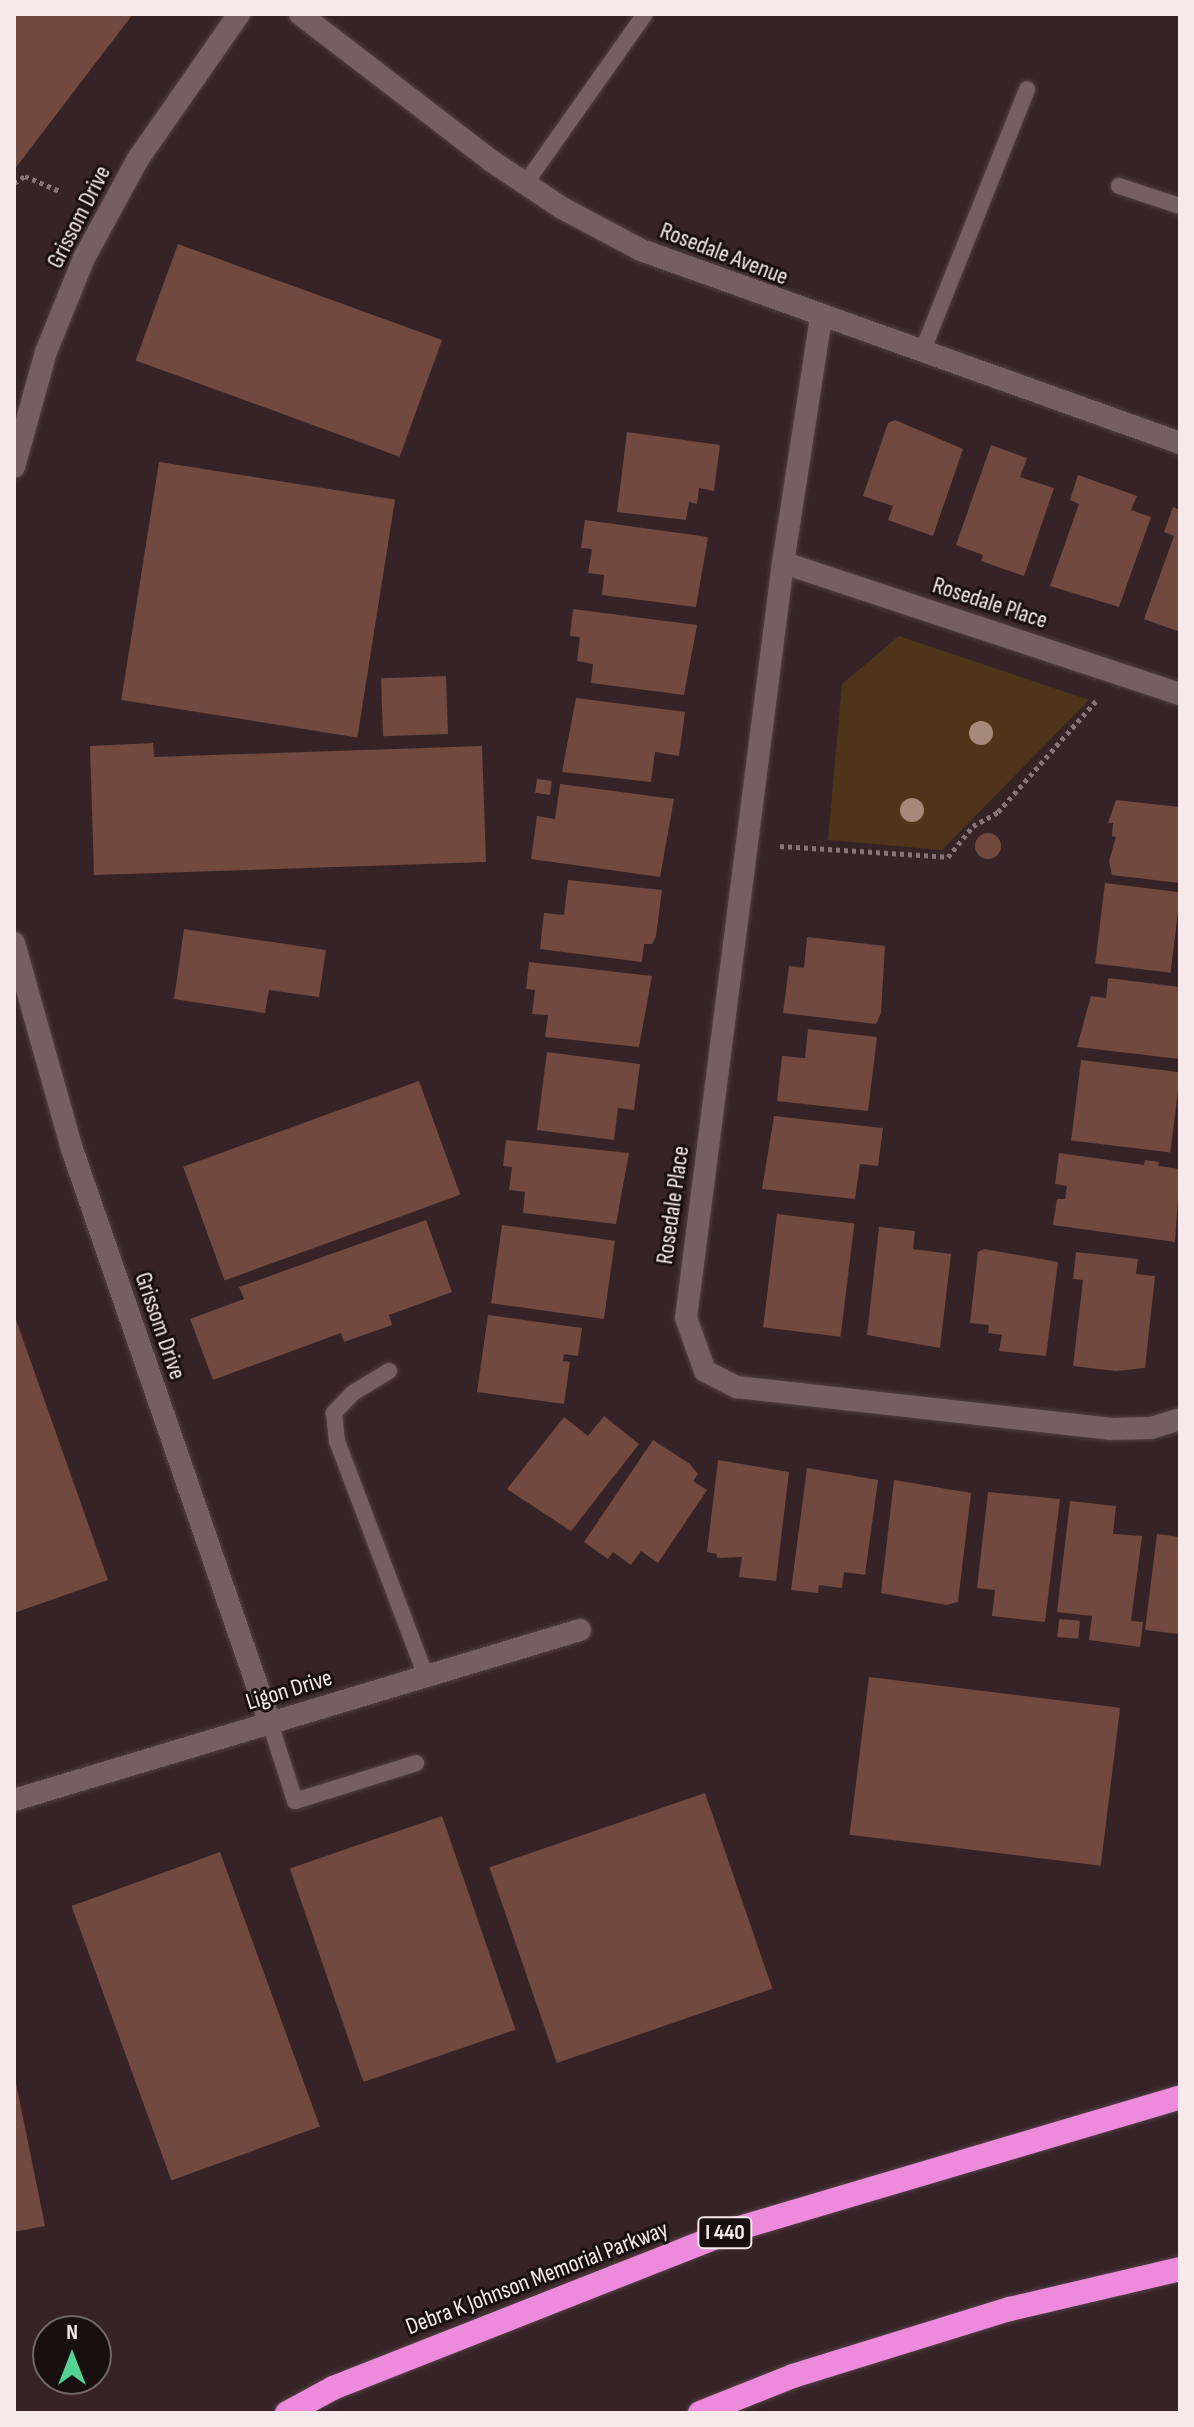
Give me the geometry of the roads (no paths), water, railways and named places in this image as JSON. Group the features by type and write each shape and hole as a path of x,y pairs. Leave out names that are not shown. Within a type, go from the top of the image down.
{"highway":[{"name":"Debra K Johnson Memorial Parkway","path":"287,2413 333,2388 739,2228 1180,2097"},
{"path":"700,2413 793,2376 1010,2309 1180,2269"}],"street":[{"name":"Grissom Drive","path":"14,467 46,352 84,258 138,159 239,14"},
{"name":"Rosedale Avenue","path":"300,14 525,184 597,228 682,269 1180,443"},
{"name":"Rosedale Place","path":"821,318 783,563 749,844 687,1297 689,1335 705,1371 737,1387 1110,1429 1151,1428 1180,1419"},
{"name":"Rosedale Place","path":"783,563 1180,694"},
{"name":"Grissom Drive","path":"14,943 72,1149 270,1723"},
{"name":"Ligon Drive","path":"14,1800 580,1630"}],"lane":[{"path":"525,184 645,14"},
{"path":"922,352 1027,89"},
{"path":"1119,186 1180,206"},
{"path":"389,1371 353,1393 334,1413 337,1441 426,1676"},
{"path":"270,1723 295,1801 416,1763"}]}
